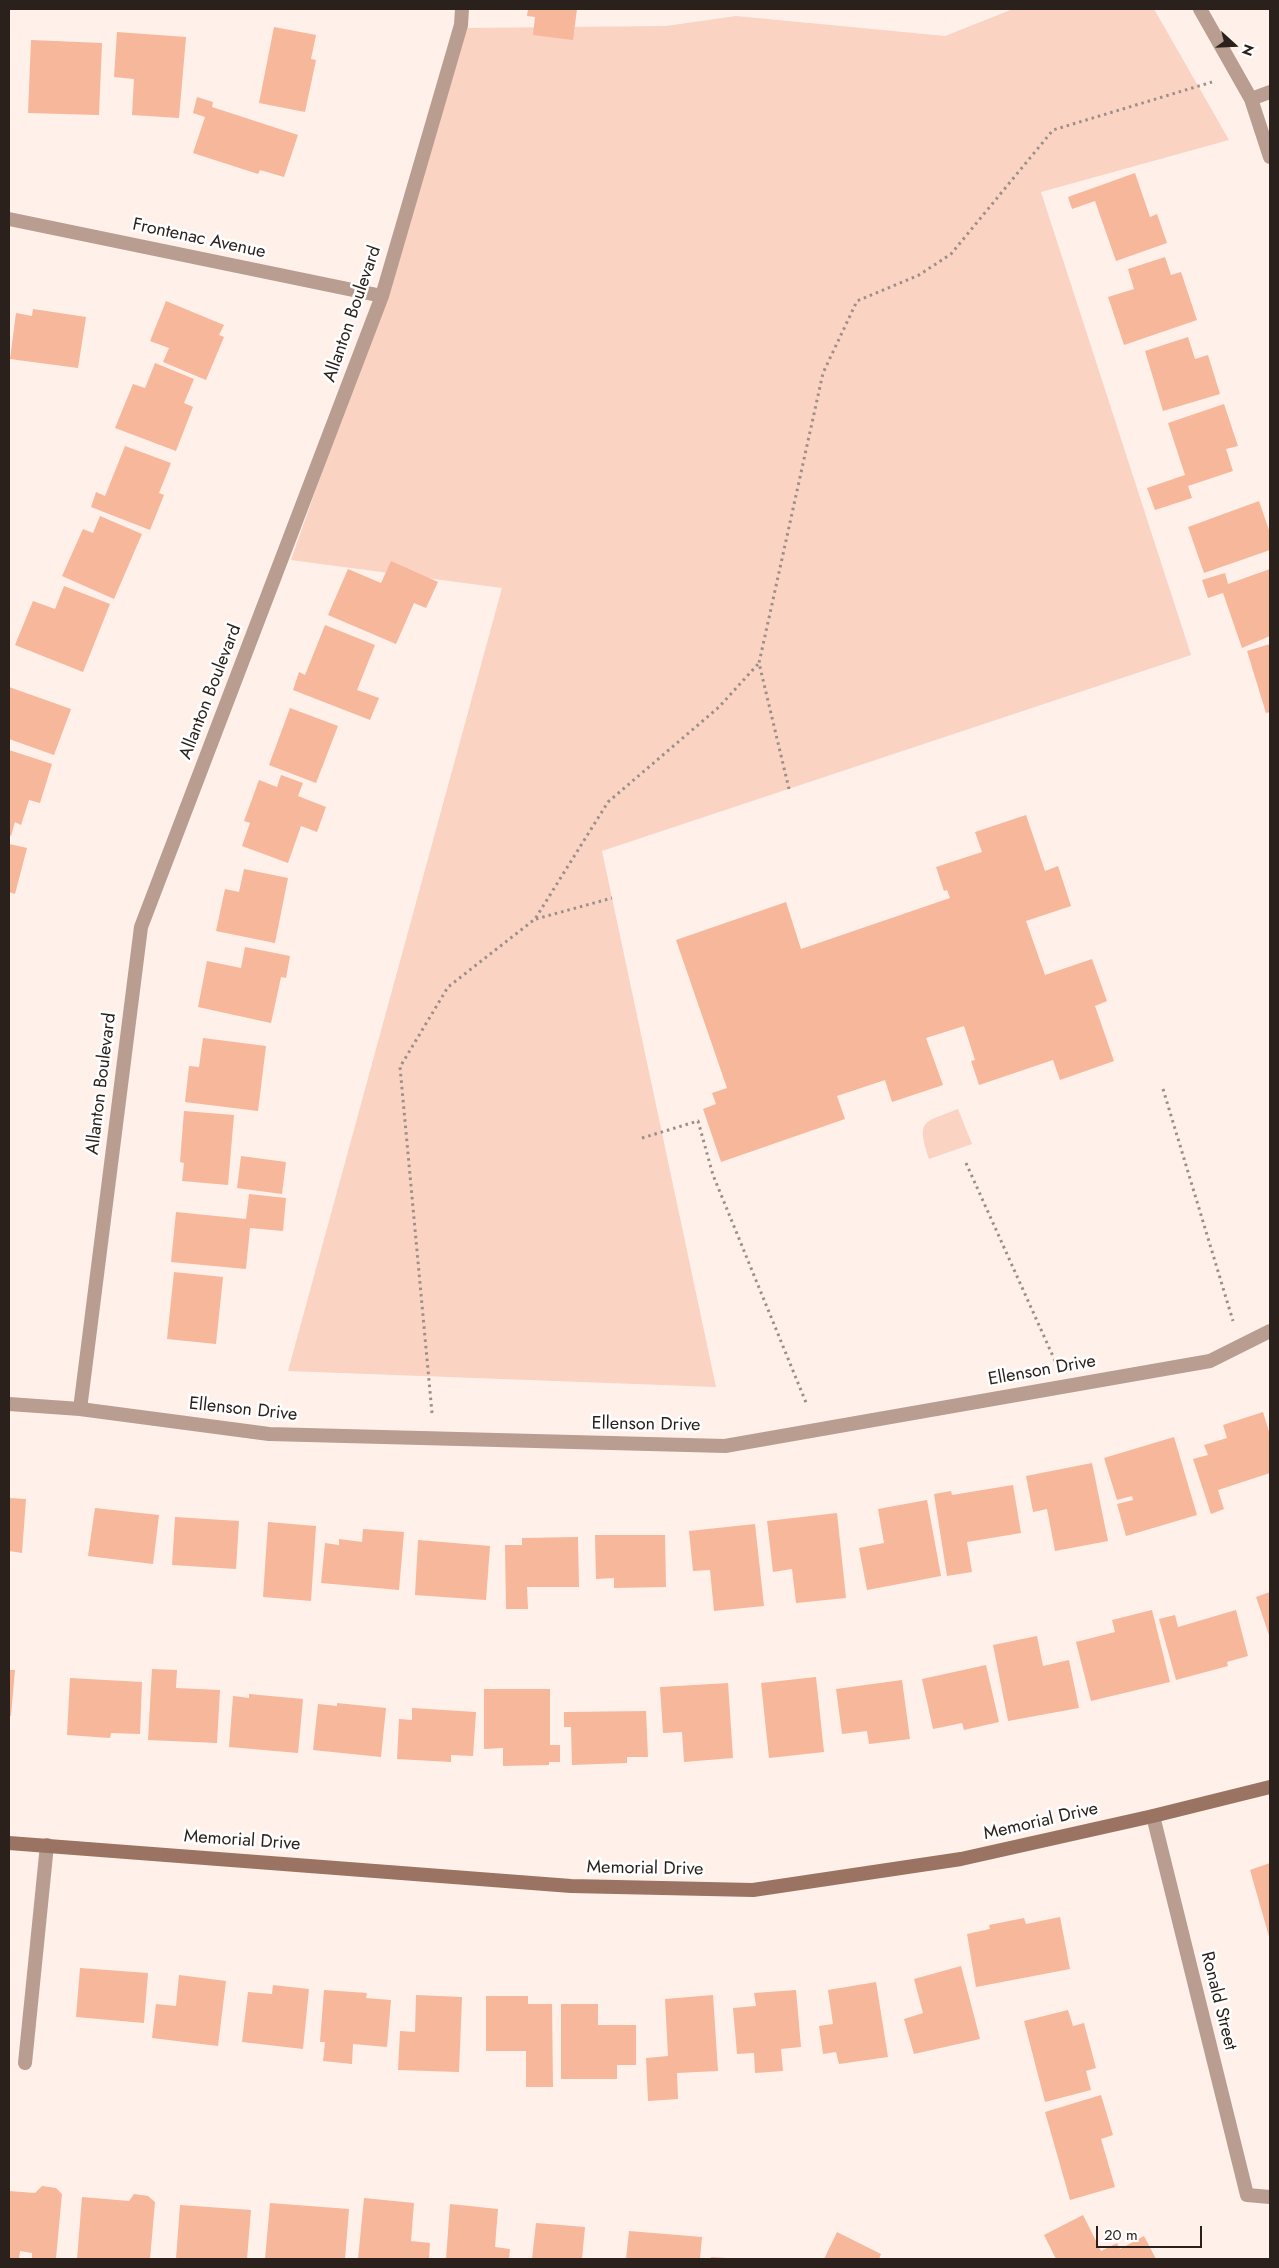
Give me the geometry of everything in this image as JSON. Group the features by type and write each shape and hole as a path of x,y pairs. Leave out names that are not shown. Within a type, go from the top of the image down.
{"main road":[{"name":"Memorial Drive","path":"9,1843 571,1886 753,1890 961,1859 1153,1816 1270,1787"}],"street":[{"name":"Allanton Boulevard","path":"80,1409 141,927 382,296 461,25 462,9"},
{"path":"1200,9 1251,99 1270,157"},
{"path":"1251,99 1270,92"},
{"name":"Frontenac Avenue","path":"9,219 382,296"},
{"name":"Ellenson Drive","path":"9,1404 80,1409 269,1434 725,1446 1210,1361 1270,1331"},
{"name":"Ronald Street","path":"1153,1816 1247,2195 1270,2196"},
{"path":"24,2063 47,1845"}],"path":[{"path":"789,789 759,664 823,373 857,301 919,275 951,254 1053,130 1237,74"},
{"path":"434,1439 400,1067 448,987 535,919 608,802 719,707 759,664"},
{"path":"535,919 612,898"},
{"path":"1163,1089 1241,1346"},
{"path":"642,1138 698,1122 713,1175 817,1430"},
{"path":"966,1163 1066,1386"}],"shaded area":[{"path":"1013,9 1154,9 1229,140 1041,192 1191,655 602,851 716,1387 288,1371 502,588 291,560 383,298 461,28 666,26 736,16 945,36"},
{"path":"958,1109 972,1144 929,1159 923,1136 925,1124 930,1120"}],"building":[{"path":"528,9 577,9 573,40 533,35 535,17 527,16"},
{"path":"274,27 316,35 311,59 316,60 305,112 259,103"},
{"path":"117,32 186,37 179,118 132,115 134,79 114,77"},
{"path":"31,40 102,43 99,115 28,113"},
{"path":"197,97 213,102 212,107 298,135 284,177 260,170 258,174 193,153 205,117 193,113"},
{"path":"1135,173 1150,217 1157,214 1167,243 1116,261 1095,201 1072,209 1068,197"},
{"path":"1165,257 1171,275 1181,272 1197,320 1124,345 1108,297 1134,289 1128,269"},
{"path":"166,301 224,325 219,335 224,337 206,380 163,362 169,348 150,341"},
{"path":"33,309 86,317 78,368 10,359 16,313 32,316"},
{"path":"1188,337 1195,359 1208,355 1220,394 1163,411 1145,351"},
{"path":"155,363 194,379 184,403 193,407 176,451 115,428 133,384 145,388"},
{"path":"1224,404 1238,446 1226,449 1233,471 1188,486 1192,498 1155,510 1147,488 1185,475 1168,423"},
{"path":"125,446 171,463 159,493 164,495 150,530 91,507 96,492 105,496"},
{"path":"1259,501 1270,533 1270,550 1204,573 1188,527"},
{"path":"100,516 142,534 114,599 62,576 83,529 93,533"},
{"path":"391,561 438,582 426,608 414,603 396,644 328,615 348,569 381,583"},
{"path":"1270,569 1270,636 1242,648 1223,593 1208,598 1202,580 1225,573 1228,584"},
{"path":"64,586 110,604 83,672 15,645 33,601 55,609"},
{"path":"325,625 375,645 357,690 379,698 370,720 293,690 299,672 305,675"},
{"path":"1270,644 1270,712 1266,713 1247,651"},
{"path":"9,687 71,709 54,755 9,739"},
{"path":"290,708 338,726 316,783 269,765"},
{"path":"9,750 52,764 40,803 29,800 21,825 15,822 11,836 9,835"},
{"path":"281,775 303,783 298,796 326,807 317,832 301,826 288,863 242,846 250,823 244,821 259,780 277,787"},
{"path":"1026,815 1045,871 1058,866 1071,906 1026,921 1045,975 1092,959 1107,1001 1095,1006 1114,1061 1060,1080 1053,1060 979,1085 971,1061 975,1060 964,1026 926,1038 943,1085 892,1102 885,1080 837,1096 845,1119 721,1162 703,1109 716,1104 712,1093 727,1088 676,940 786,902 801,949 950,898 947,890 944,891 936,867 982,852 975,832"},
{"path":"9,844 27,848 15,894 9,892"},
{"path":"244,869 288,878 275,943 216,931 225,889 239,892"},
{"path":"245,947 290,956 286,978 281,977 271,1023 198,1007 207,961 241,968"},
{"path":"203,1038 266,1046 258,1111 185,1102 189,1066 199,1067"},
{"path":"184,1111 234,1115 228,1185 182,1181 184,1163 180,1162"},
{"path":"241,1156 286,1162 282,1194 237,1188"},
{"path":"249,1194 286,1198 283,1231 250,1228 246,1269 171,1262 176,1212 246,1219"},
{"path":"174,1272 223,1277 216,1344 167,1339"},
{"path":"1263,1412 1270,1435 1270,1473 1218,1490 1224,1509 1211,1514 1193,1459 1208,1455 1204,1445 1227,1438 1223,1425"},
{"path":"1174,1437 1197,1515 1126,1536 1117,1504 1133,1500 1132,1496 1117,1500 1104,1458"},
{"path":"1092,1463 1108,1541 1055,1551 1047,1509 1033,1512 1026,1476"},
{"path":"1013,1485 1021,1533 967,1542 972,1572 947,1576 934,1494 951,1491 952,1495"},
{"path":"9,1498 26,1499 22,1553 9,1551"},
{"path":"927,1500 941,1576 867,1590 859,1548 884,1543 878,1509"},
{"path":"95,1508 159,1515 153,1564 88,1556"},
{"path":"837,1513 846,1598 796,1603 792,1569 773,1572 767,1521"},
{"path":"175,1517 239,1521 236,1569 172,1565"},
{"path":"268,1522 316,1526 311,1601 263,1597"},
{"path":"755,1524 764,1606 714,1611 710,1570 693,1571 689,1531"},
{"path":"363,1529 404,1532 399,1590 321,1583 325,1543 339,1545 339,1539 362,1542"},
{"path":"595,1535 665,1535 666,1587 614,1588 614,1578 596,1579"},
{"path":"578,1537 579,1587 527,1587 528,1609 506,1609 505,1545 522,1545 522,1538"},
{"path":"418,1540 490,1546 486,1600 415,1595"},
{"path":"1270,1592 1270,1638 1256,1597"},
{"path":"1152,1610 1170,1682 1091,1701 1076,1642 1115,1632 1112,1620"},
{"path":"1236,1610 1248,1656 1227,1662 1228,1666 1176,1680 1159,1619 1175,1615 1178,1627"},
{"path":"1037,1636 1043,1666 1069,1660 1079,1708 1008,1721 993,1645"},
{"path":"986,1665 999,1722 964,1730 962,1723 933,1729 922,1679"},
{"path":"152,1669 177,1670 176,1688 220,1690 217,1743 148,1740"},
{"path":"9,1670 15,1670 11,1716 9,1716"},
{"path":"816,1677 824,1752 769,1758 761,1683"},
{"path":"70,1678 142,1682 140,1734 111,1733 110,1738 67,1735"},
{"path":"902,1680 910,1739 869,1744 867,1731 842,1734 836,1689"},
{"path":"728,1683 733,1758 684,1762 682,1732 663,1733 660,1687"},
{"path":"484,1689 550,1689 550,1745 560,1745 560,1762 549,1762 549,1765 503,1766 503,1748 484,1749"},
{"path":"249,1694 303,1699 298,1753 229,1747 233,1696 249,1698"},
{"path":"337,1703 386,1708 381,1757 313,1750 318,1704 337,1706"},
{"path":"412,1708 476,1712 473,1756 451,1755 451,1762 397,1759 399,1719 412,1720"},
{"path":"646,1711 648,1757 627,1757 627,1763 572,1765 571,1727 564,1727 564,1712"},
{"path":"1270,1863 1270,1940 1250,1870"},
{"path":"1060,1917 1070,1969 976,1987 967,1934 990,1929 989,1925 1024,1918 1026,1924"},
{"path":"961,1966 980,2039 914,2054 904,2019 923,2013 914,1979"},
{"path":"80,1968 148,1973 144,2023 76,2017"},
{"path":"179,1975 226,1981 218,2046 152,2038 156,2004 176,2006"},
{"path":"876,1982 888,2057 839,2064 836,2052 823,2054 819,2026 833,2024 828,1990"},
{"path":"273,1985 309,1989 303,2049 242,2042 248,1992 272,1994"},
{"path":"324,1990 367,1993 366,1998 391,2000 387,2047 353,2044 352,2064 323,2061 325,2042 320,2042"},
{"path":"796,1990 801,2047 781,2049 783,2071 755,2073 754,2053 737,2054 733,2008 756,2006 754,1993"},
{"path":"416,1995 462,1997 459,2072 398,2070 400,2031 415,2032"},
{"path":"713,1995 718,2071 677,2073 678,2099 648,2101 646,2058 668,2056 665,1999"},
{"path":"486,1996 528,1996 528,2004 552,2004 553,2087 526,2087 526,2051 486,2051"},
{"path":"561,2004 598,2004 598,2025 636,2025 636,2065 617,2065 617,2079 561,2079"},
{"path":"1068,2010 1073,2026 1084,2023 1096,2068 1086,2071 1091,2090 1045,2102 1024,2021"},
{"path":"1101,2095 1113,2135 1101,2139 1115,2187 1070,2200 1045,2112"},
{"path":"42,2186 56,2188 62,2194 56,2258 32,2259 32,2253 20,2251 19,2259 9,2259 9,2191 35,2193"},
{"path":"134,2194 148,2196 155,2202 150,2259 77,2259 82,2197 129,2201"},
{"path":"364,2198 414,2203 411,2241 430,2243 429,2259 358,2259"},
{"path":"270,2203 349,2209 345,2259 265,2259"},
{"path":"450,2204 498,2209 495,2247 510,2249 509,2259 446,2259"},
{"path":"180,2205 251,2210 247,2259 176,2259"},
{"path":"1083,2215 1101,2251 1117,2243 1120,2249 1144,2236 1156,2259 1056,2259 1044,2235"},
{"path":"536,2223 585,2227 582,2259 532,2259"},
{"path":"629,2231 702,2237 700,2259 626,2259"},
{"path":"837,2232 881,2254 879,2259 824,2259"},
{"path":"711,2257 726,2258 711,2259"}]}
